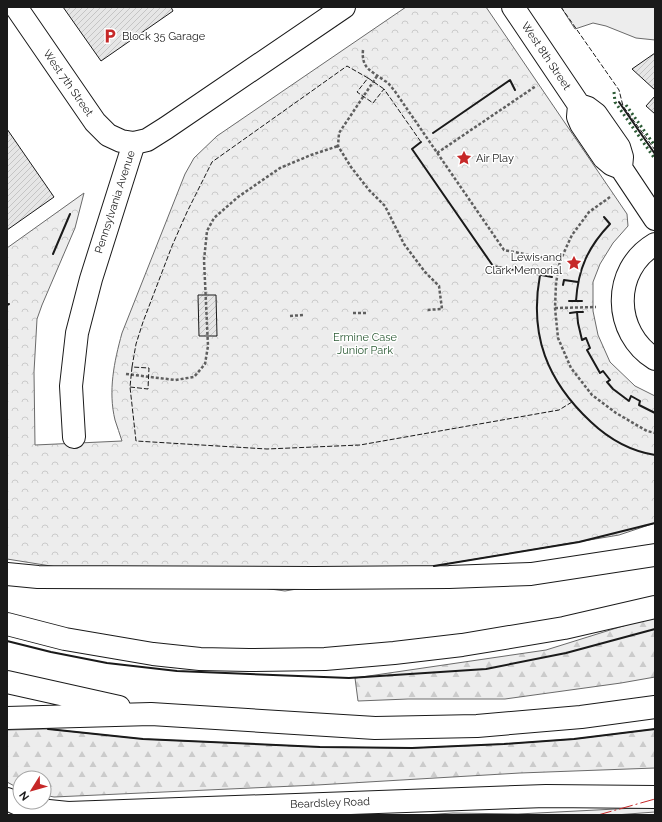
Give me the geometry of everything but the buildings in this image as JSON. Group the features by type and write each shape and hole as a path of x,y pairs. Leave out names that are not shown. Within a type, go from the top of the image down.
{"main road":[{"name":"West 7th Street","path":"16,7 95,122 108,135 121,141 134,143"},
{"name":"Pennsylvania Avenue","path":"74,437 71,386 77,333 90,279 134,143 147,140 166,128 344,7"},
{"name":"West 8th Street","path":"513,7 579,105 588,108 596,114 619,147 626,175 655,219"},
{"path":"655,244 642,255 632,267 624,284 622,302 625,321 633,338 645,352 655,359"},
{"path":"7,574 38,577 449,577 531,574 655,555"},
{"path":"7,624 65,639 153,654 207,659 325,659 462,645 564,628 655,607"},
{"path":"7,682 151,714"},
{"path":"7,718 151,714 383,727 477,726 581,717 655,707"},
{"name":"Beardsley Road","path":"7,799 29,809 68,812 546,796 655,797"}],"path":[{"path":"363,50 362,58 364,64 369,70 386,82 394,90 504,250 560,261"},
{"path":"437,153 556,72"},
{"path":"377,76 339,133 338,146 351,167 369,190 385,206 404,244 425,272 439,286 442,309 426,310"},
{"path":"126,374 175,380 194,377 205,364 208,346 204,260 207,231 214,218 238,197 280,168 338,146"},
{"path":"626,175 590,212 572,235 560,261 556,283 555,308 558,338 571,368 592,395 616,413 647,431 655,433"},
{"path":"555,308 596,307"},
{"path":"353,313 367,313"},
{"path":"290,316 303,315"}],"shaded area":[{"path":"561,7 655,7 655,40 636,38 606,26 593,23 575,29"},
{"path":"655,807 655,812 615,815 421,815 453,813 518,814"}],"green space":[{"name":"Ermine Case Junior Park","path":"406,7 486,7 627,214 628,226 613,243 600,264 593,282 593,311 598,335 610,362 635,386 655,396 655,523 619,535 285,591 159,574 57,567 7,559 7,248 84,193 75,228 37,319 34,372 35,445 122,441 115,420 112,398 114,366 119,344 185,174 194,158 217,136"},
{"path":"655,616 655,677 505,699 408,699 358,701 355,678 546,650"},
{"path":"48,729 143,739 320,747 412,748 574,739 655,729 655,768 520,773 317,785 54,797 52,797 52,770 12,770 12,785 7,782 7,730"}],"hedge":[{"path":"614,92 615,102 655,159"},
{"path":"626,105 655,146"}],"fence":[{"path":"561,7 619,90 623,106 655,150"},
{"path":"132,367 136,344 143,322 172,246 212,162 347,66 368,78 357,92 373,103 384,89 421,142"},
{"path":"368,78 384,89"},
{"path":"130,387 148,389 149,368 132,367 130,387 136,441 267,449 360,445 559,410 572,402"}],"wall":[{"path":"433,133 510,80 515,90"},
{"path":"619,102 655,154"},
{"path":"421,142 412,149 493,266 552,277"},
{"path":"53,254 70,214"},
{"path":"582,301 576,301 579,279 590,250 610,224 604,217"},
{"path":"540,275 537,297 537,318 540,337 545,356 563,390 591,422 605,434 637,451 655,455"},
{"path":"563,285 564,280 578,282"},
{"path":"569,301 576,301"},
{"path":"583,312 577,312 582,340 586,338 590,348 587,350 600,373 603,371 610,380 607,382 613,389 629,401 631,396 640,401 639,405 655,413"},
{"path":"570,313 577,312"},
{"path":"434,566 579,542 655,523"},
{"path":"7,641 51,652 107,663 177,671 349,678 486,669 566,653 655,629"},
{"path":"48,729 143,739 320,747 412,748 574,739 655,729"}],"power":[{"path":"598,815 655,799"}],"place":[{"name":"Block 35 Garage","path":"110,36"},
{"name":"Air Play","path":"464,158"},
{"name":"Lewis and Clark Memorial","path":"574,263"}]}
